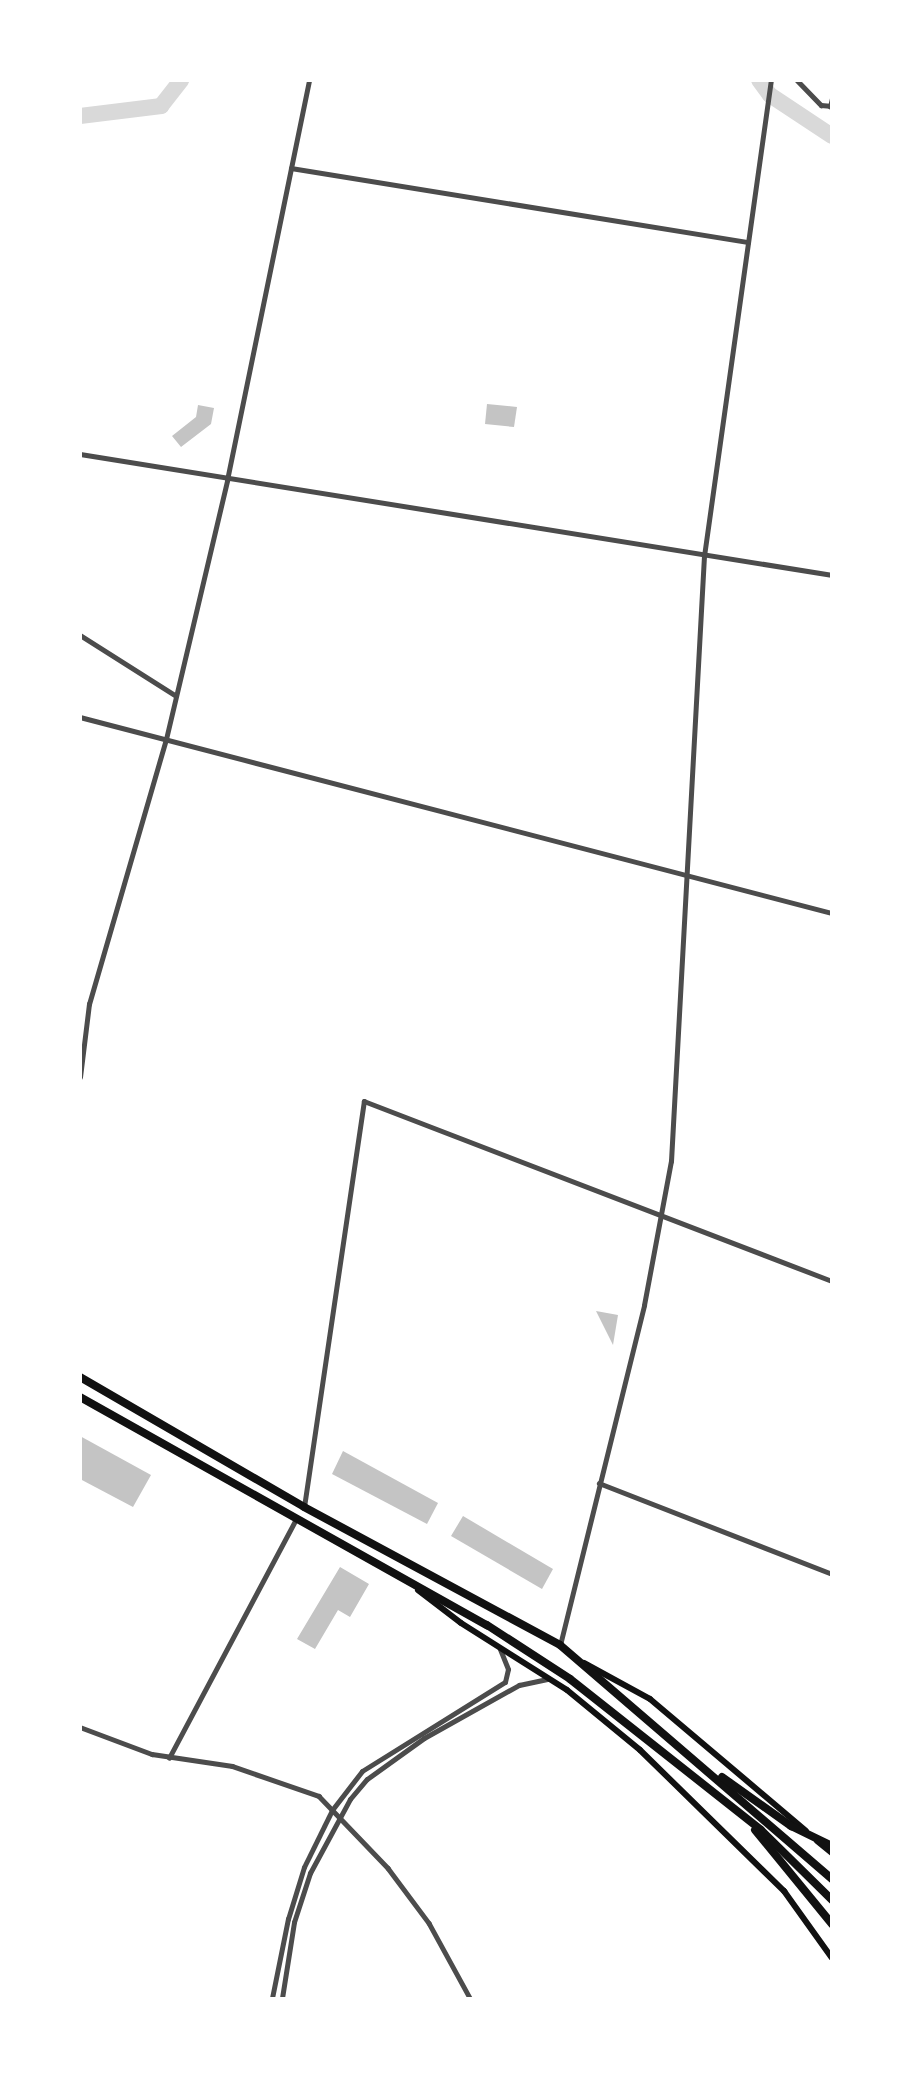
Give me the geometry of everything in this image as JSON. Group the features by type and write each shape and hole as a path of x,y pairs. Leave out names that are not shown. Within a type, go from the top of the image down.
{"highway":[{"path":"80,1377 303,1507 560,1645 704,1766 743,1795 791,1826 831,1846"},
{"path":"80,1397 295,1521 405,1580 570,1679 742,1814 790,1855 831,1900"},
{"path":"743,1795 831,1879"},
{"path":"742,1814 831,1924"}],"main road":[{"path":"405,1580 553,1680 640,1750 784,1891 831,1955"},
{"path":"573,1657 650,1699 831,1853"}],"street":[{"path":"80,1077 89,1004 166,739 227,480 309,80"},
{"path":"560,1645 664,1216 671,1161 704,556 771,80"},
{"path":"797,80 821,104 831,106 831,98"},
{"path":"291,168 749,242"},
{"path":"80,454 227,480 831,575"},
{"path":"80,635 176,695"},
{"path":"80,717 831,914"},
{"path":"80,1001 89,1004"},
{"path":"303,1507 364,1101 831,1281"},
{"path":"599,1483 831,1574"},
{"path":"169,1758 295,1521"},
{"path":"272,1998 292,1906 332,1810 362,1771 505,1682 508,1669 499,1646"},
{"path":"282,1998 294,1923 310,1872 338,1816 367,1779 424,1738 519,1685 533,1679 553,1680"},
{"path":"80,1727 169,1758 232,1766 299,1786 319,1796 388,1868 429,1923 470,1998"}],"building":[{"path":"487,404 517,407 514,427 485,424"},
{"path":"198,405 214,408 211,424 181,447 172,436 196,417"},
{"path":"596,1311 618,1315 613,1345"},
{"path":"80,1436 151,1475 133,1507 80,1479"},
{"path":"343,1451 438,1503 427,1524 332,1474"},
{"path":"463,1516 553,1569 542,1589 451,1536"},
{"path":"340,1567 369,1584 350,1617 338,1610 315,1649 297,1639"}],"waterway":[{"path":"80,116 161,106 181,80"},
{"path":"759,80 770,95 832,136"}]}
